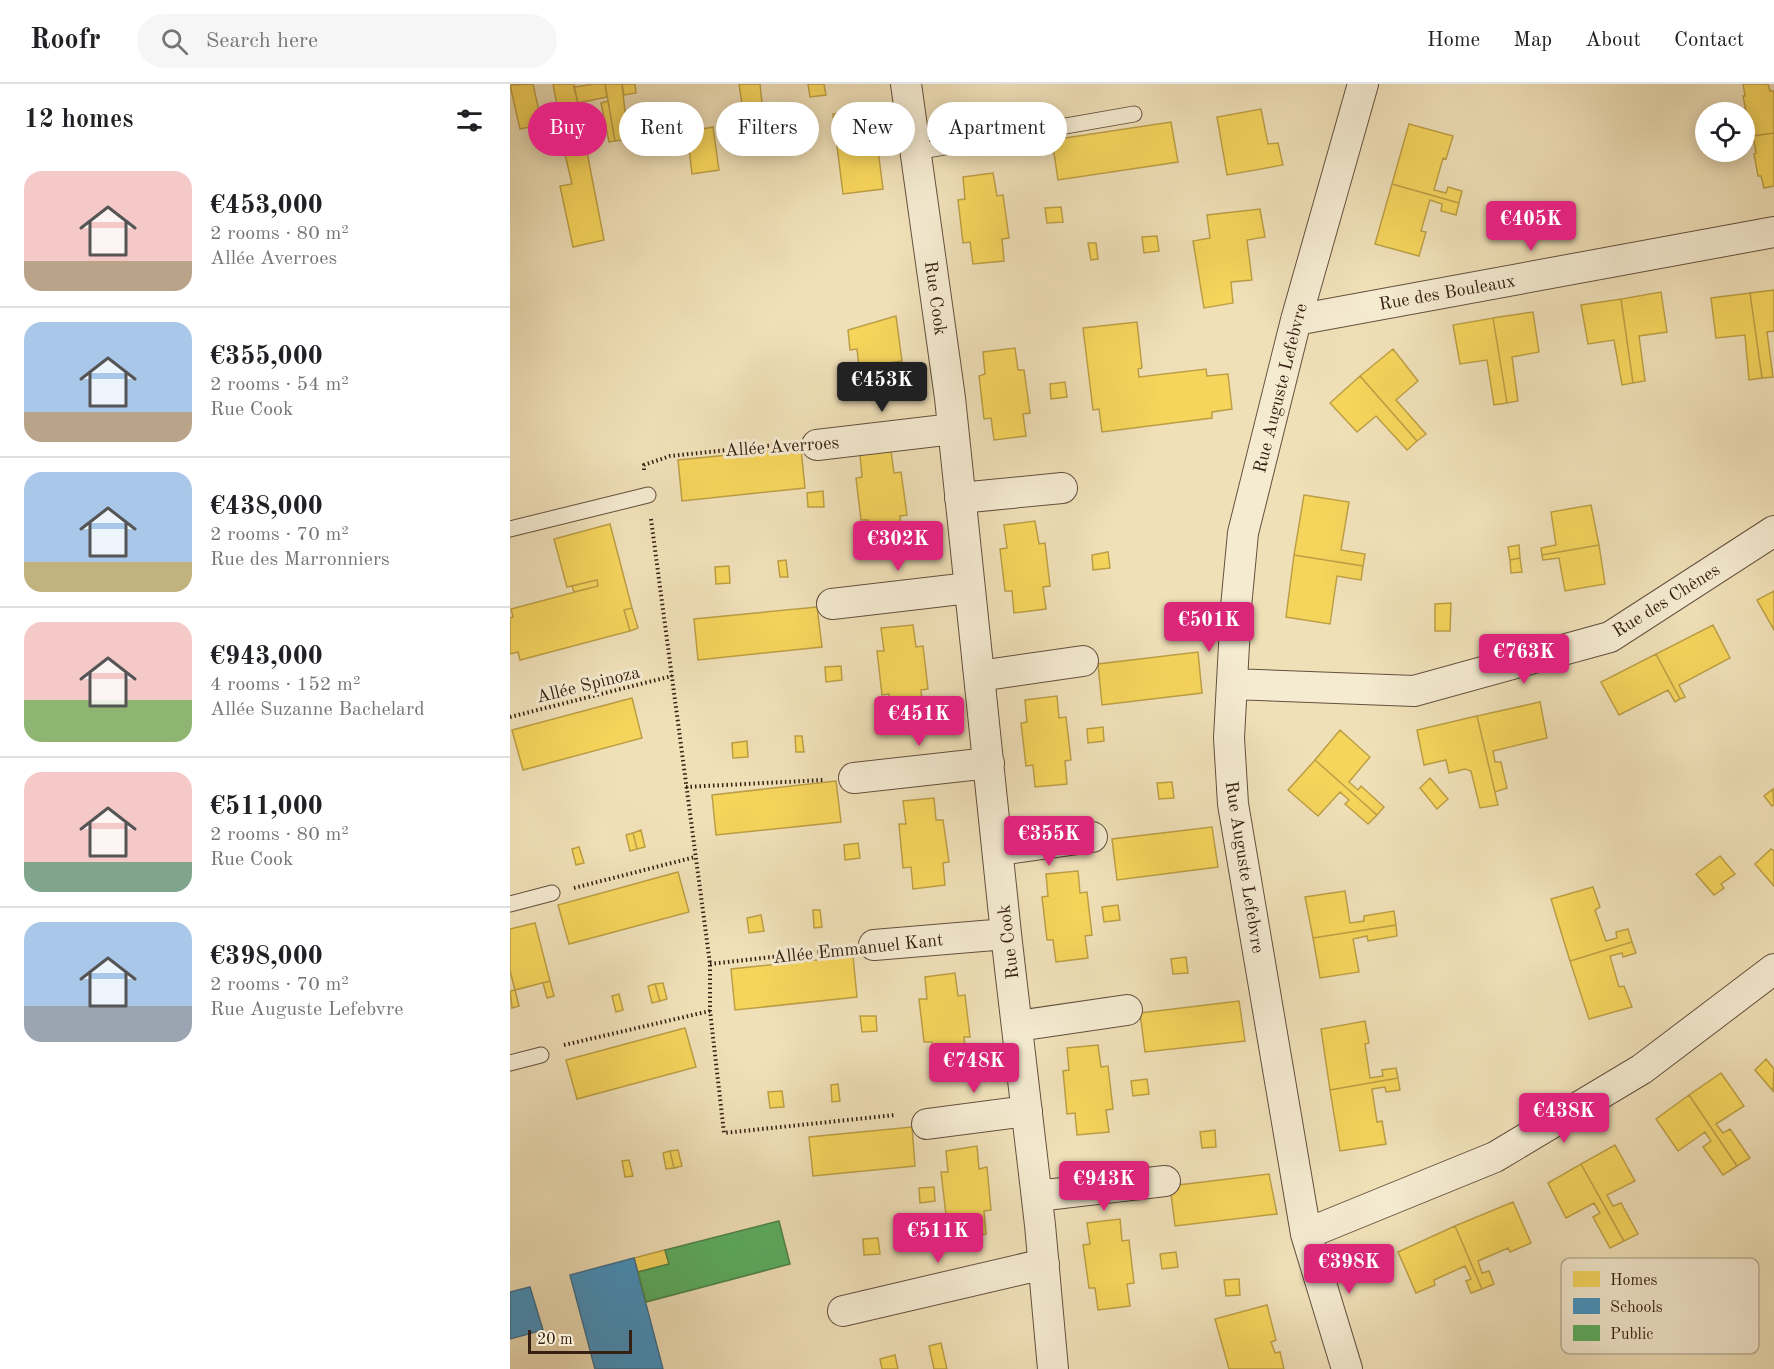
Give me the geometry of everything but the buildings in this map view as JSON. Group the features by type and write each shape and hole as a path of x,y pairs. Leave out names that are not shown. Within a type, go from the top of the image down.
{"street":[{"name":"Rue Cook","path":"906,84 953,429 999,850 1006,934 1028,1111 1053,1369"},
{"name":"Rue Auguste Lefebvre","path":"1347,1369 1306,1234 1233,804 1229,738 1236,607 1243,533 1296,320 1363,84"},
{"name":"Rue des Bouleaux","path":"1296,320 1774,232"},
{"name":"Allée Averroes","path":"817,445 953,429"},
{"path":"960,498 1062,488"},
{"name":"Rue des Chênes","path":"1232,684 1414,691 1610,637 1774,531"},
{"path":"832,604 969,588"},
{"path":"979,676 1083,661"},
{"path":"854,778 989,763"},
{"path":"999,850 1092,837"},
{"name":"Allée Emmanuel Kant","path":"874,945 1006,934"},
{"path":"1306,1234 1495,1157 1642,1069 1774,969"},
{"path":"1018,1026 1127,1010"},
{"path":"927,1124 1028,1111"},
{"path":"1036,1196 1165,1181"},
{"path":"843,1311 1044,1264"}],"lane":[{"path":"916,152 1134,114"},
{"path":"510,529 648,495"},
{"path":"510,904 552,893"},
{"path":"510,1064 541,1055"}],"path":[{"name":"Allée Averroes","path":"648,495 644,465 670,456 792,443 817,445"},
{"path":"648,495 710,964 710,1011 724,1133 901,1114 927,1124"},
{"name":"Allée Spinoza","path":"510,717 672,676"},
{"path":"686,787 854,778"},
{"path":"552,893 695,857"},
{"name":"Allée Emmanuel Kant","path":"710,964 874,945"},
{"path":"541,1055 552,1048 710,1011"}]}
